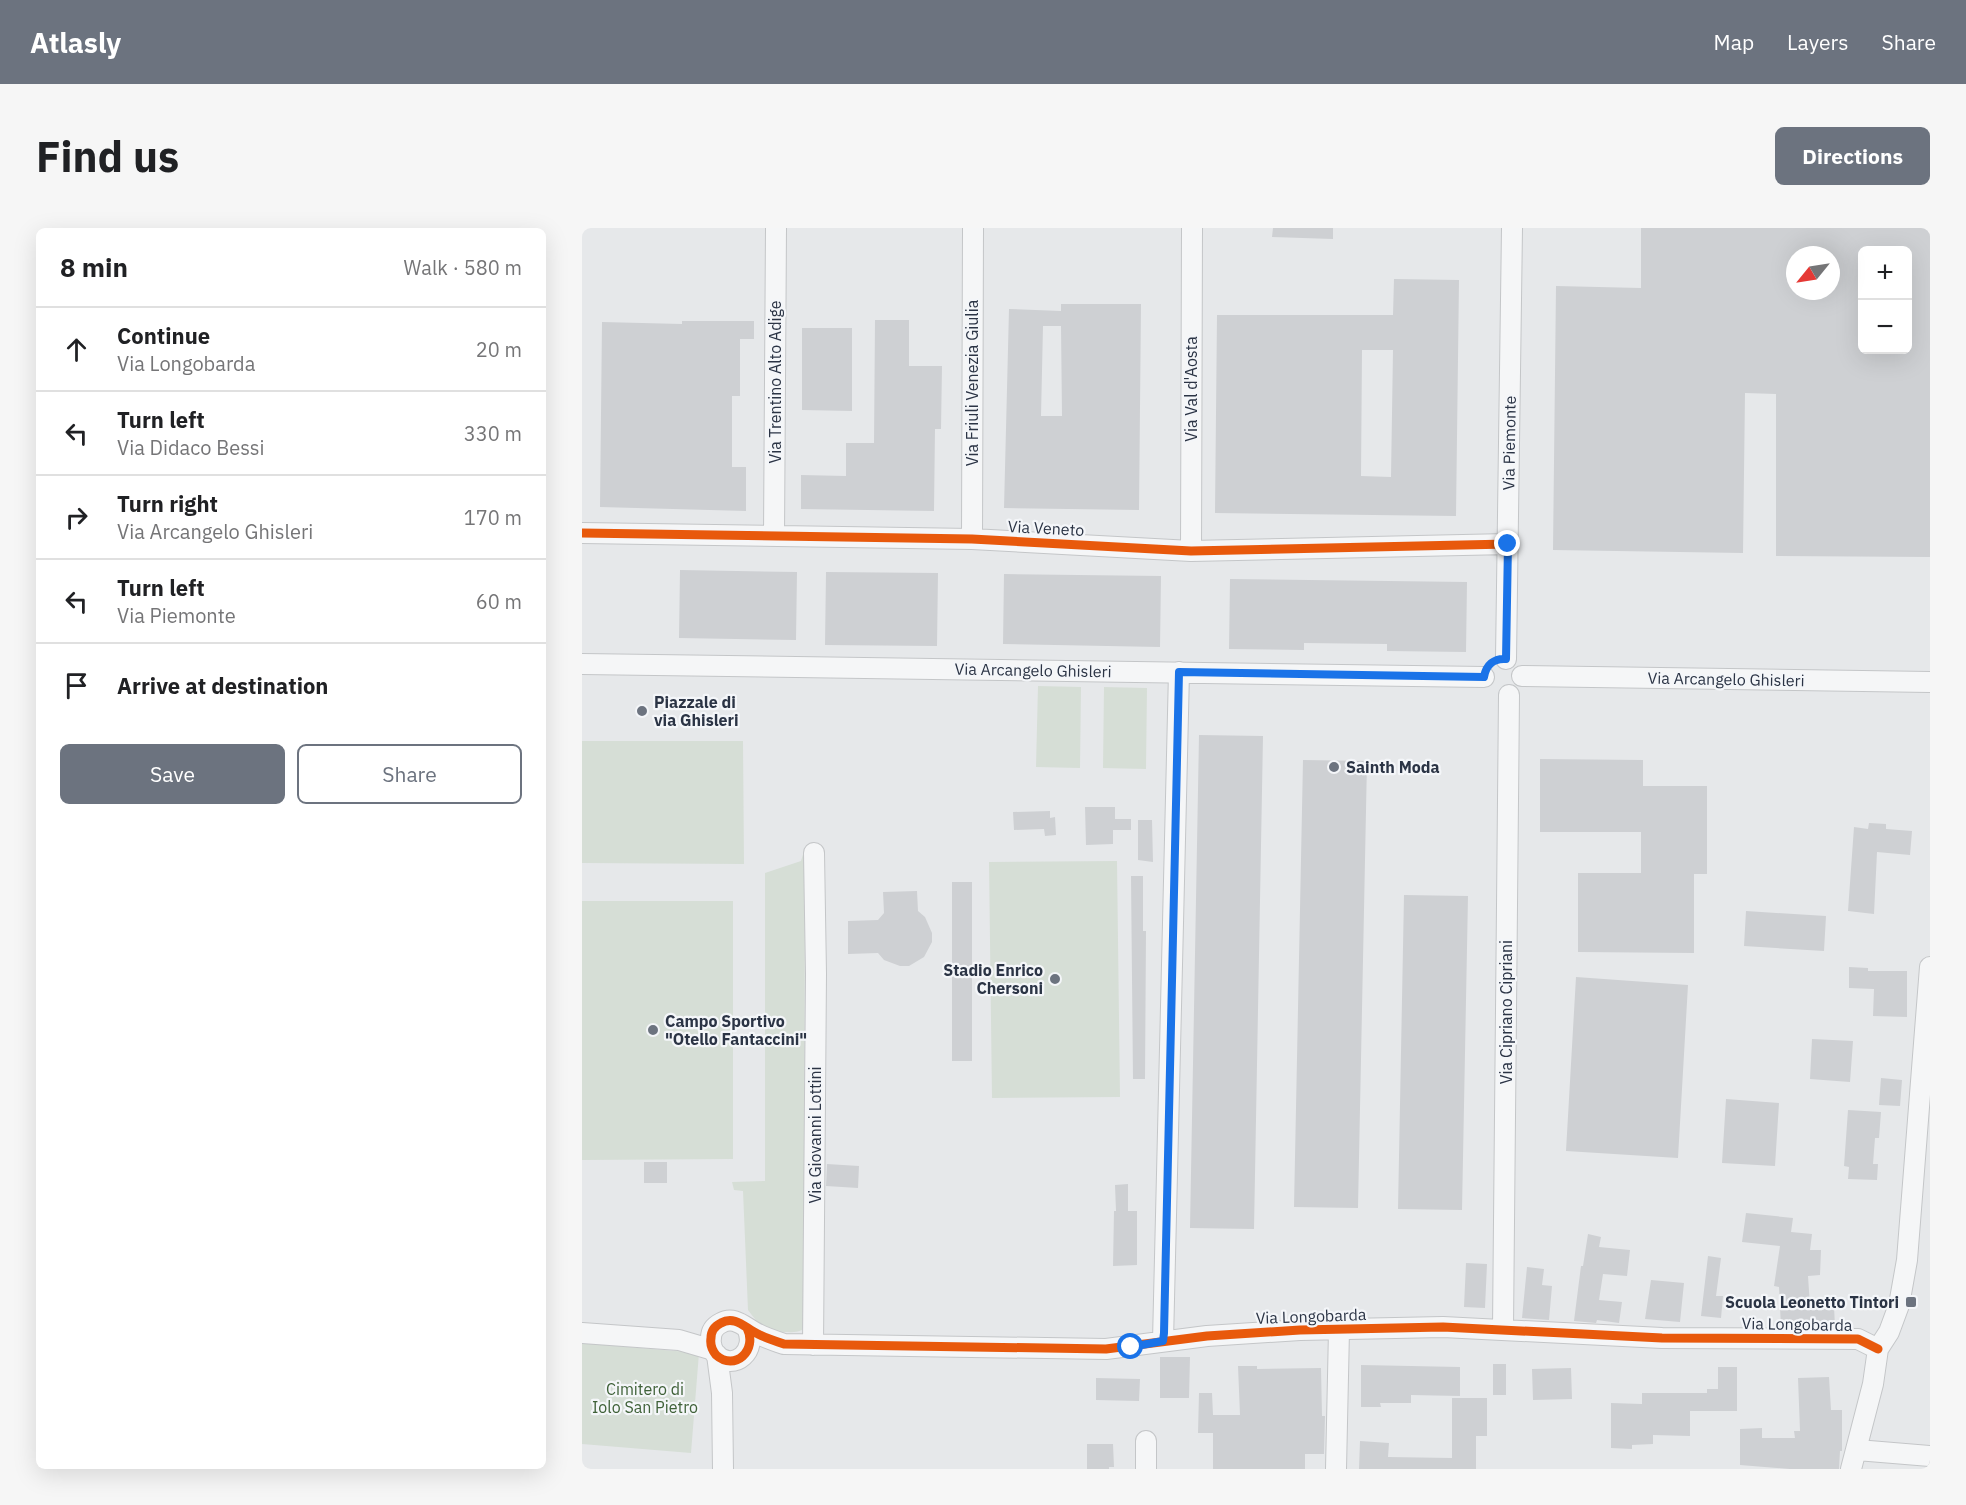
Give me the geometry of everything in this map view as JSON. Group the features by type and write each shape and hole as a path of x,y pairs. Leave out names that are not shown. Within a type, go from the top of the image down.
{"street":[{"name":"Via Trentino Alto Adige","path":"774,536 776,228"},
{"name":"Via Friuli Venezia Giulia","path":"972,539 973,228"},
{"name":"Via Val d'Aosta","path":"1191,551 1192,228"},
{"name":"Via Piemonte","path":"1506,659 1512,228"},
{"name":"Via Veneto","path":"582,533 972,539 1191,551 1508,544"},
{"path":"1501,658 1517,665 1522,676 1518,688 1509,695 1503,696 1492,692 1485,683 1484,677 1487,667 1501,658"},
{"name":"Via Arcangelo Ghisleri","path":"582,664 1484,677"},
{"path":"1163,1341 1179,672"},
{"name":"Via Arcangelo Ghisleri","path":"1522,676 1930,682"},
{"name":"Via Cipriano Cipriani","path":"1503,1328 1509,695"},
{"name":"Via Giovanni Lottini","path":"813,1345 816,986 814,854"},
{"path":"1930,967 1907,1260 1899,1305 1889,1332 1878,1349 1873,1384 1854,1460 1930,1456"},
{"name":"Via Longobarda","path":"784,1344 747,1328 736,1320 729,1320 716,1326 714,1345 728,1360 784,1344 1106,1349 1163,1341 1254,1333 1443,1327 1503,1328 1662,1338 1858,1339 1878,1349"},
{"path":"722,1393 751,1341 747,1328"},
{"path":"1336,1469 1339,1329"},
{"path":"582,1333 679,1340 714,1345 722,1393 723,1469"},
{"path":"1146,1442 1146,1469"}],"green space":[{"path":"1038,686 1081,687 1080,768 1036,767"},
{"path":"1104,687 1147,688 1146,769 1103,768"},
{"path":"582,741 743,741 744,864 582,863"},
{"path":"805,848 804,1326 800,1331 783,1332 762,1326 748,1310 743,1191 734,1190 732,1182 765,1181 765,873 801,861"},
{"name":"Stadio Enrico Chersoni","path":"1117,861 1120,1097 992,1098 989,862"},
{"name":"Campo Sportivo \"Otello Fantaccini\"","path":"582,901 733,901 733,1159 582,1160"},
{"name":"Cimitero di Iolo San Pietro","path":"582,1343 699,1353 691,1453 582,1444"}],"building":[{"path":"1273,228 1333,228 1333,239 1272,237"},
{"path":"1641,228 1930,228 1930,557 1776,556 1776,394 1745,393 1743,553 1553,550 1556,286 1641,288"},
{"path":"1394,279 1459,280 1456,516 1215,513 1217,315 1393,315","holes":["1362,350 1393,350 1391,477 1361,476"]},
{"path":"1061,304 1141,304 1139,510 1004,508 1009,309 1061,311","holes":["1043,326 1061,326 1062,416 1041,416"]},
{"path":"875,320 909,320 909,366 942,366 941,429 935,429 934,511 801,509 801,475 846,476 846,443 874,443"},
{"path":"682,321 754,321 754,339 740,339 740,396 732,396 732,467 746,467 746,511 600,507 602,322 682,324"},
{"path":"802,328 852,328 852,411 802,410"},
{"path":"680,570 797,572 796,640 679,638"},
{"path":"826,572 938,573 937,646 825,645"},
{"path":"1004,574 1161,576 1160,647 1003,644"},
{"path":"1230,579 1467,582 1466,652 1387,651 1387,644 1304,643 1304,650 1229,649"},
{"path":"1199,735 1263,736 1254,1229 1190,1228"},
{"path":"1540,759 1643,760 1643,786 1707,786 1707,874 1694,874 1694,953 1578,952 1578,873 1641,873 1641,832 1540,832"},
{"path":"1303,760 1367,761 1358,1208 1294,1207"},
{"path":"1085,807 1115,807 1115,819 1131,819 1131,830 1113,830 1113,844 1086,845"},
{"path":"1050,811 1050,818 1055,817 1056,835 1045,836 1044,829 1014,830 1013,812"},
{"path":"1138,820 1152,820 1153,862 1138,860"},
{"path":"1869,823 1886,824 1886,829 1912,831 1910,855 1877,852 1874,914 1848,911 1854,827 1868,829"},
{"path":"1131,876 1143,876 1143,931 1146,931 1145,1079 1133,1079"},
{"path":"952,882 972,882 972,1061 952,1061"},
{"path":"917,891 918,911 925,917 932,933 932,942 924,957 909,966 900,966 884,960 878,953 848,954 848,921 878,920 884,913 883,892"},
{"path":"1404,895 1468,896 1462,1210 1398,1209"},
{"path":"1746,911 1826,916 1824,951 1744,946"},
{"path":"1849,967 1868,968 1868,971 1907,971 1907,1017 1873,1016 1874,989 1849,988"},
{"path":"1576,977 1688,985 1678,1158 1566,1151"},
{"path":"1812,1039 1853,1041 1850,1082 1810,1079"},
{"path":"1881,1078 1902,1080 1900,1106 1879,1105"},
{"path":"1726,1099 1779,1103 1775,1166 1722,1163"},
{"path":"1848,1110 1881,1112 1879,1138 1875,1138 1873,1164 1878,1164 1877,1180 1848,1179 1849,1167 1844,1166"},
{"path":"644,1162 667,1162 667,1183 644,1183"},
{"path":"827,1164 859,1166 858,1188 826,1186"},
{"path":"1128,1184 1128,1211 1137,1211 1137,1265 1113,1266 1115,1185"},
{"path":"1746,1213 1793,1218 1791,1232 1812,1234 1810,1250 1821,1250 1820,1275 1808,1276 1810,1306 1834,1306 1835,1327 1781,1327 1779,1287 1774,1286 1780,1246 1742,1242"},
{"path":"1588,1234 1601,1237 1599,1247 1630,1250 1627,1276 1603,1274 1599,1300 1622,1302 1619,1323 1597,1320 1596,1323 1574,1321 1581,1266 1583,1266"},
{"path":"1708,1256 1721,1258 1716,1296 1723,1296 1721,1318 1701,1316"},
{"path":"1466,1263 1487,1264 1485,1308 1464,1307"},
{"path":"1527,1267 1544,1269 1542,1285 1552,1286 1549,1320 1522,1318"},
{"path":"1651,1280 1684,1283 1680,1322 1645,1319"},
{"path":"1160,1357 1190,1357 1189,1398 1160,1398"},
{"path":"1493,1364 1506,1364 1506,1395 1493,1395"},
{"path":"1361,1365 1460,1367 1460,1396 1411,1395 1411,1403 1380,1403 1381,1407 1361,1407"},
{"path":"1238,1366 1257,1366 1257,1369 1321,1368 1322,1416 1325,1416 1324,1454 1305,1454 1305,1469 1213,1469 1213,1433 1198,1433 1199,1393 1212,1393 1213,1415 1240,1415"},
{"path":"1718,1367 1737,1367 1737,1411 1690,1411 1690,1436 1653,1435 1653,1444 1632,1445 1632,1449 1611,1448 1611,1403 1642,1404 1642,1393 1707,1393 1707,1389 1718,1389"},
{"path":"1571,1368 1572,1399 1533,1400 1532,1369"},
{"path":"1829,1377 1831,1410 1842,1410 1842,1451 1840,1451 1839,1469 1790,1469 1740,1465 1740,1429 1762,1428 1762,1438 1795,1438 1794,1431 1800,1431 1798,1378"},
{"path":"1096,1378 1140,1379 1139,1401 1096,1400"},
{"path":"1452,1398 1487,1398 1487,1436 1476,1436 1476,1469 1359,1469 1360,1441 1389,1443 1388,1457 1452,1458"},
{"path":"1087,1444 1113,1444 1114,1467 1087,1469"}],"cycle path":[{"path":"582,533 972,539 1191,551 1508,544"},
{"path":"747,1328 750,1336 749,1344 743,1356 730,1361 723,1360 716,1355 712,1349 711,1335 715,1327 731,1320 784,1344 1106,1349 1207,1336 1300,1330 1443,1327 1662,1338 1858,1339 1878,1349"}],"place":[{"name":"Piazzale di via Ghisleri","path":"642,711"},
{"name":"Sainth Moda","path":"1334,767"},
{"name":"Stadio Enrico Chersoni","path":"1055,979"},
{"name":"Campo Sportivo \"Otello Fantaccini\"","path":"653,1030"},
{"name":"Scuola Leonetto Tintori","path":"1911,1302"}],"route":[{"path":"1131,1347 1163,1341 1164,1333 1179,672 1484,677 1491,663 1501,658 1506,659 1508,544"}]}
